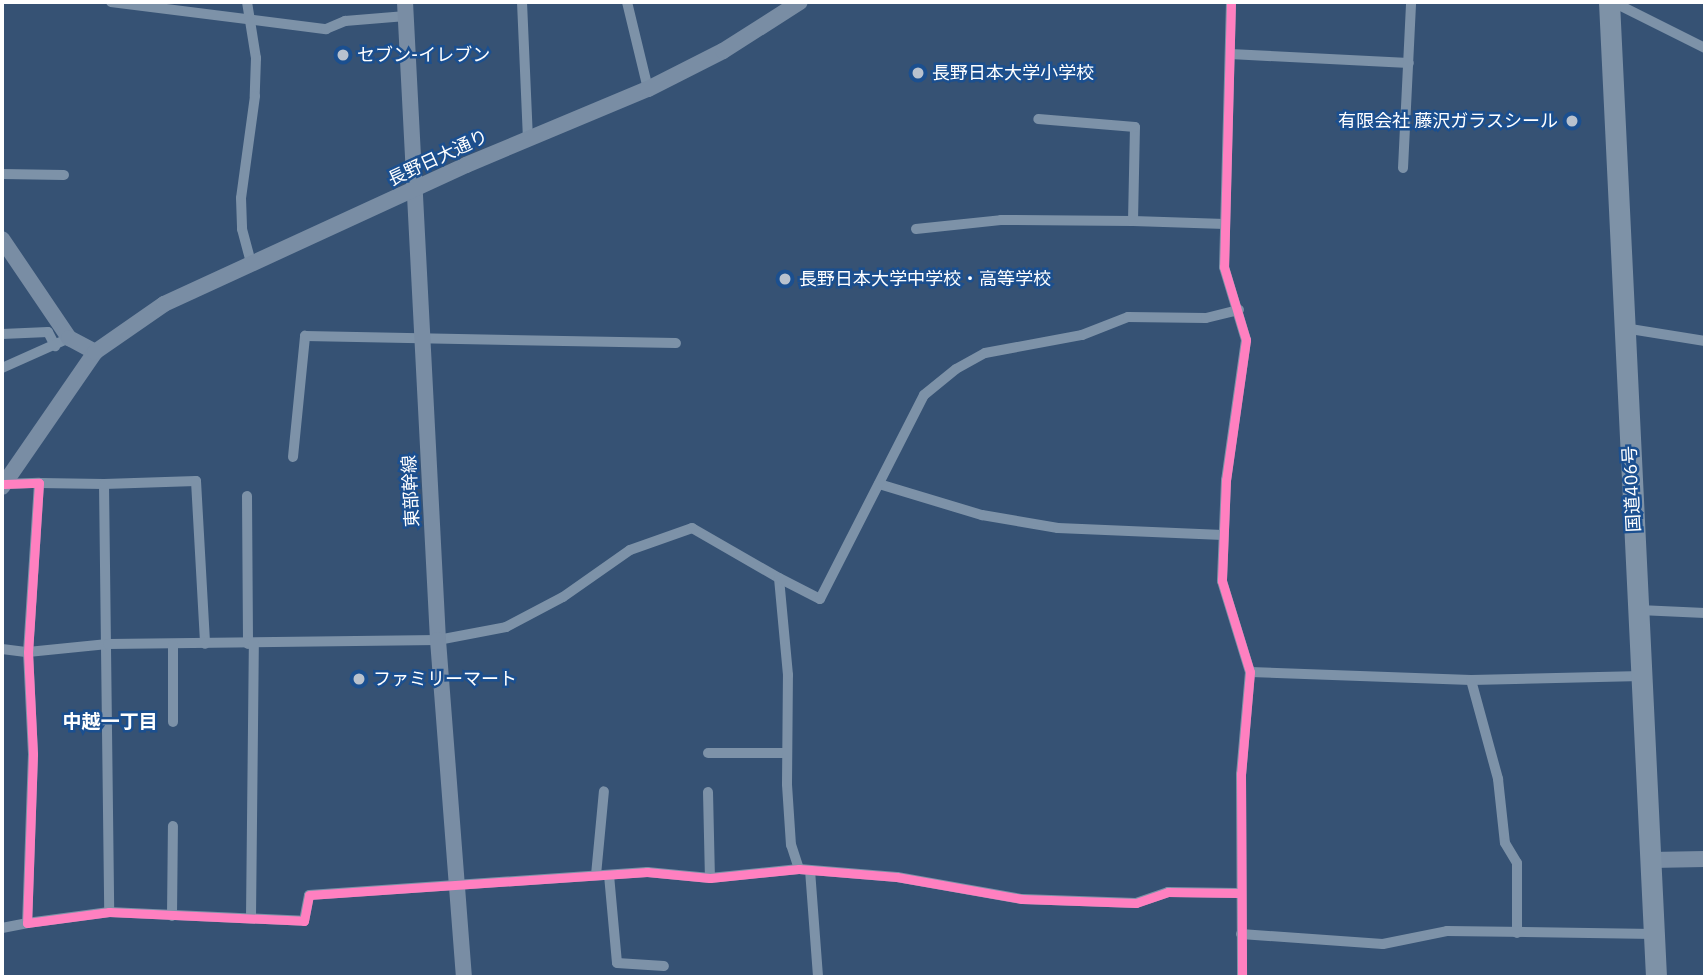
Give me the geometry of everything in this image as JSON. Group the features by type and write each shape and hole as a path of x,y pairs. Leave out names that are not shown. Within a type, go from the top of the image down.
{"highway":[{"name":"国道406号","path":"1611,2 1656,977"}],"street":[{"path":"111,2 326,29 345,21 406,9"},
{"path":"247,2 256,58 255,96 241,198 242,229 251,263"},
{"path":"522,2 528,138"},
{"path":"627,2 648,89"},
{"name":"長野日大通り","path":"95,352 164,304 528,138 648,89 723,51 800,2"},
{"path":"1231,2 1224,267 1246,340 1226,480 1222,581 1250,672 1241,774 1238,893 1242,977"},
{"path":"1403,168 1411,2"},
{"path":"1611,2 1705,48"},
{"name":"東部幹線","path":"406,9 438,640 464,977"},
{"path":"1230,54 1409,63"},
{"path":"1038,119 1135,127 1133,221"},
{"path":"2,174 64,175"},
{"path":"916,229 1001,220 1225,224"},
{"path":"2,239 62,342"},
{"path":"2,649 28,652 108,643 438,640 506,626 563,597 630,550 692,528 820,599 924,395 956,369 985,353 1082,335 1128,317 1206,318 1239,310"},
{"path":"1624,328 1705,341"},
{"path":"2,334 48,332 62,342 95,352 3,486"},
{"path":"293,457 305,336 676,343"},
{"path":"2,369 62,342"},
{"path":"3,486 196,481 205,644"},
{"path":"27,923 33,754 28,652 39,483"},
{"path":"104,484 108,643 108,912"},
{"path":"879,484 982,515 1058,528 1223,535"},
{"path":"247,496 251,643 251,917"},
{"path":"779,578 788,675 786,753 791,845 805,870 818,977"},
{"path":"1639,610 1705,613"},
{"path":"173,644 173,722"},
{"path":"1250,672 1471,680 1642,677"},
{"path":"1471,680 1498,779 1505,843 1517,863 1517,933"},
{"path":"708,752 786,753"},
{"path":"596,875 604,791"},
{"path":"708,792 710,878"},
{"path":"172,916 173,826"},
{"path":"1651,860 1705,859"},
{"path":"2,928 108,912 304,921 309,895 458,882 596,875 710,878 805,870 897,877 1022,899 1136,903 1168,892 1238,893"},
{"path":"609,875 617,963 664,966"},
{"path":"1241,934 1382,944 1447,930 1654,934"}],"cycle path":[{"path":"1231,2 1224,267 1246,340 1226,480 1222,581 1250,672 1241,774 1242,977"},
{"path":"4,484 39,483 28,652 33,754 27,923 109,912 304,921 309,895 647,872 710,878 799,869 897,877 1022,899 1136,903 1168,892 1238,893"}],"place":[{"name":"セブン-イレブン","path":"343,55"},
{"name":"長野日本大学小学校","path":"918,73"},
{"name":"有限会社 藤沢ガラスシール","path":"1572,121"},
{"name":"長野日本大学中学校・高等学校","path":"785,279"},
{"name":"ファミリーマート","path":"359,679"}],"district":[{"name":"中越一丁目","path":"110,722"}]}
